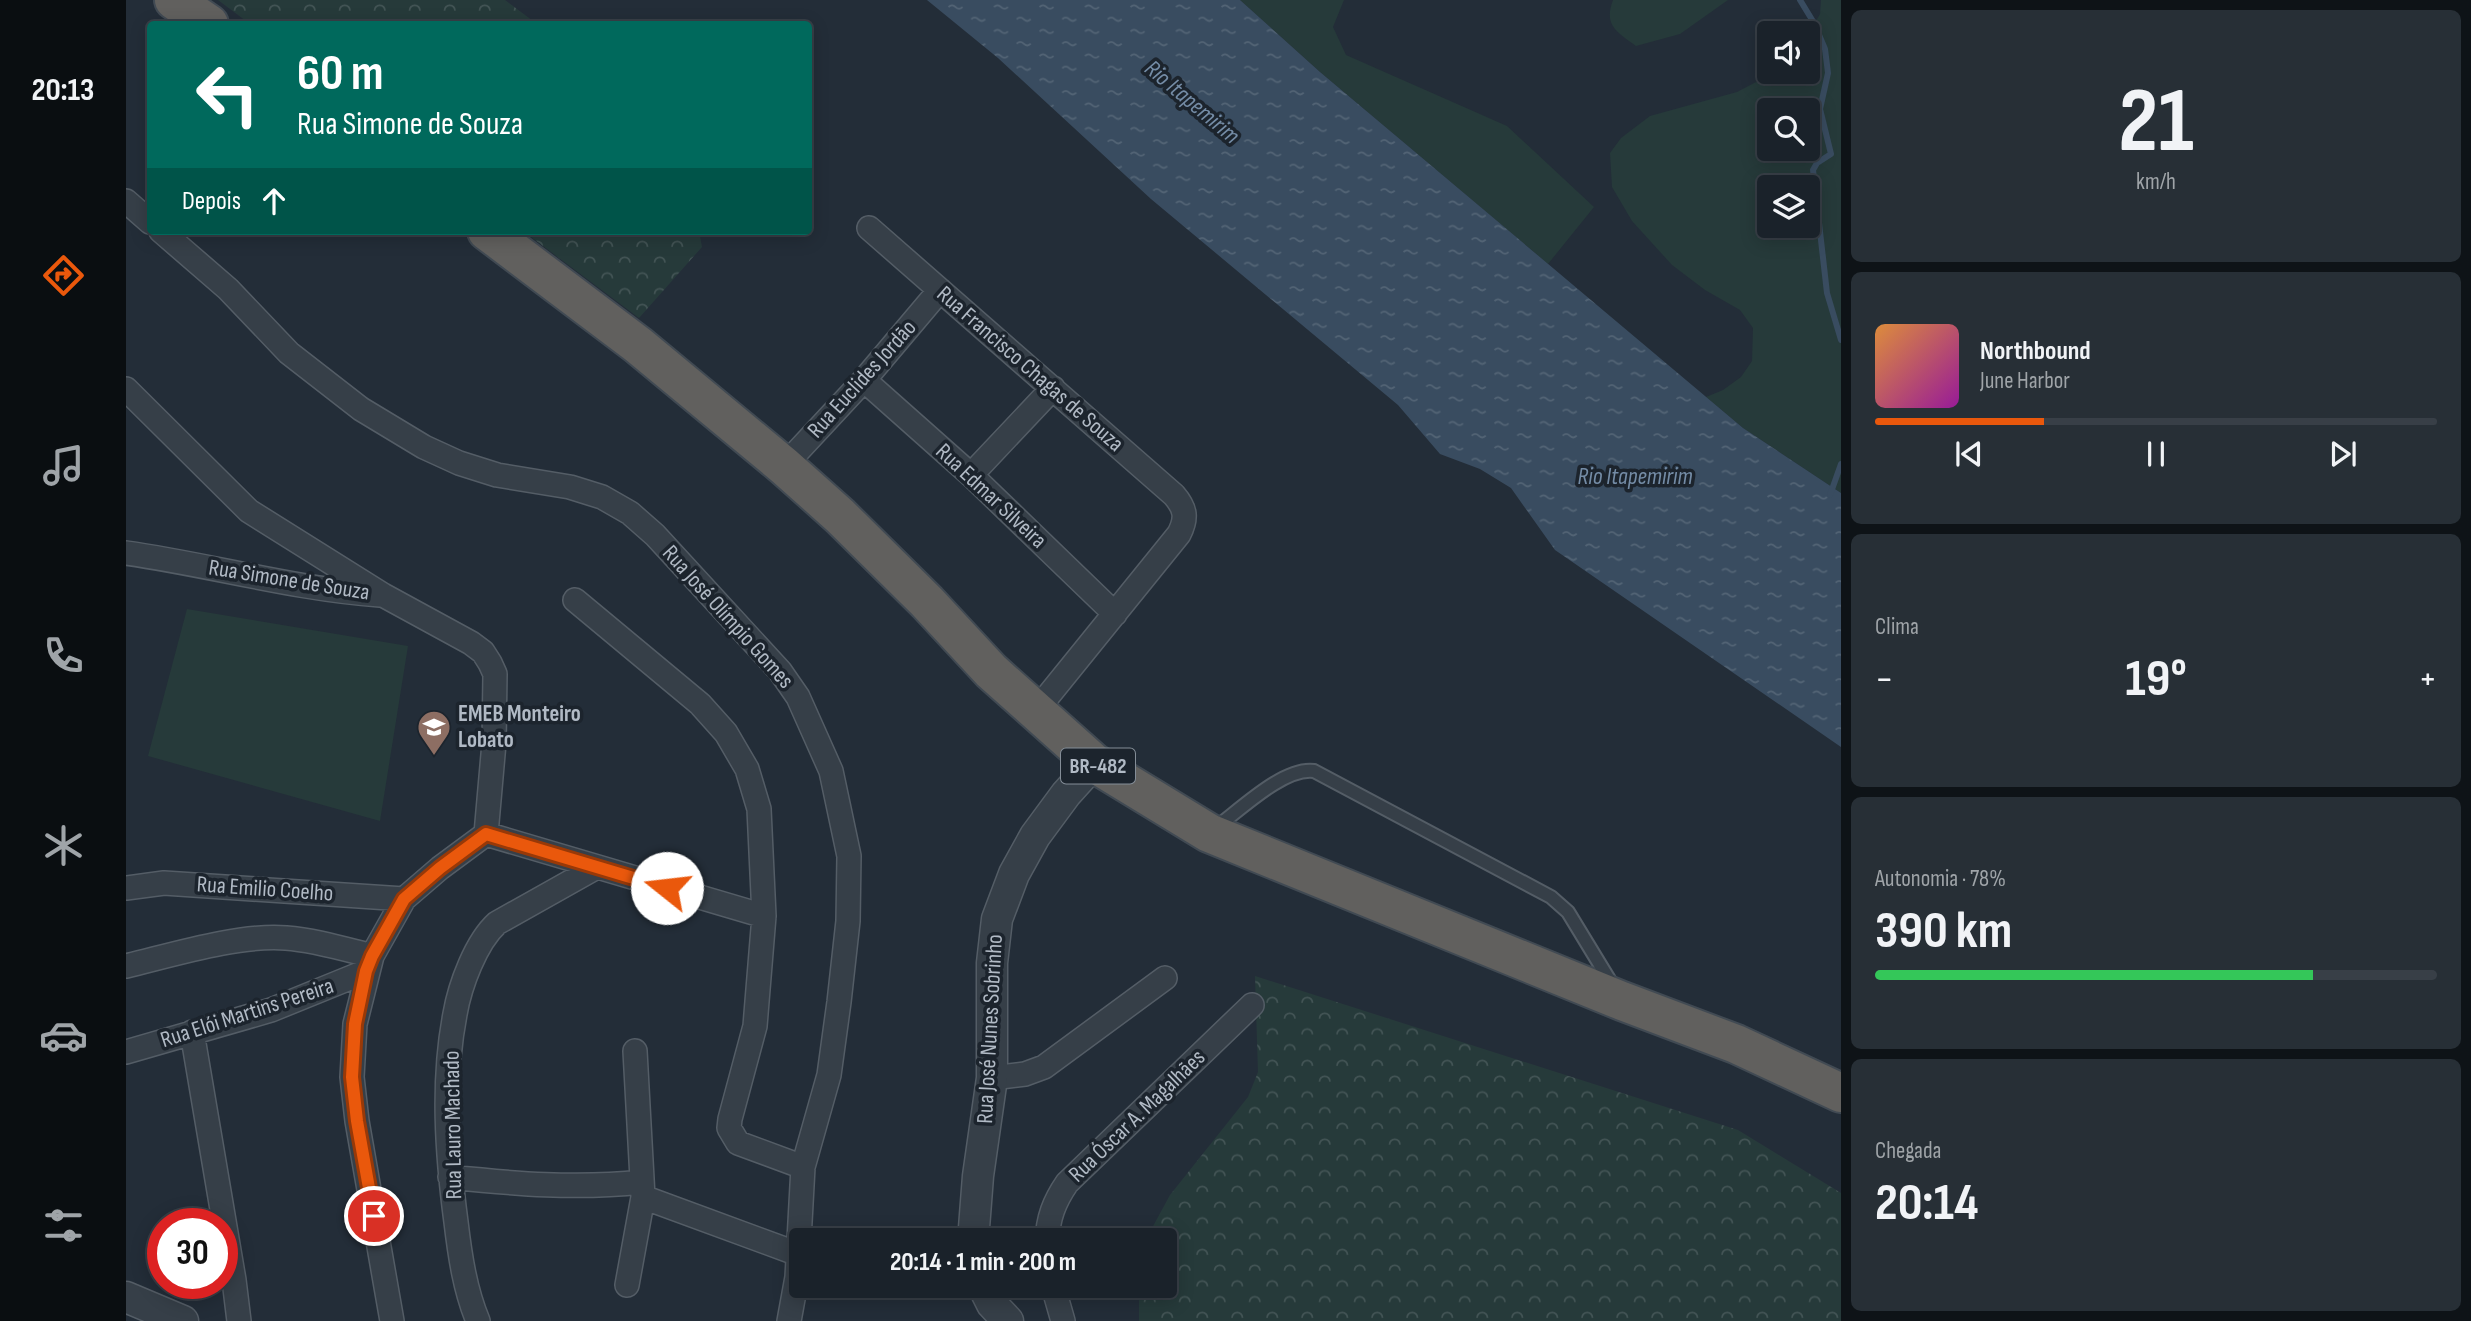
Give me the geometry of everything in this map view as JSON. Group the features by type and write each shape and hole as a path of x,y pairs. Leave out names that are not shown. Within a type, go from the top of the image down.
{"highway":[{"path":"174,0 205,21"},
{"name":"BR-482","path":"492,235 638,345 840,516 927,602 983,663 1094,763 1209,833 1622,1001 1736,1044 1841,1093"}],"street":[{"path":"126,201 147,219"},
{"name":"Rua Francisco Chagas de Souza","path":"869,228 1174,495 1185,513 1185,523 1115,614"},
{"name":"Rua José Olímpio Gomes","path":"166,235 228,289 289,353 361,409 424,447 459,463 497,475 570,487 602,497 630,513 655,535 780,671 809,718 831,771 849,856 848,921 829,1075 803,1167 799,1228"},
{"name":"Rua Euclides Jordão","path":"783,466 864,380 940,290"},
{"name":"Rua Edmar Silveira","path":"864,380 971,475 1115,614"},
{"path":"971,475 1053,388"},
{"path":"126,389 249,511 383,595"},
{"name":"Rua Simone de Souza","path":"126,552 333,592 383,595 471,643 482,652 495,674 494,743 486,834"},
{"path":"575,600 700,704 726,733 747,769 759,809 764,916 758,1007 729,1128 738,1143 803,1167"},
{"path":"1035,712 1115,614"},
{"name":"Rua José Nunes Sobrinho","path":"974,1228 978,1176 992,1078 992,963 997,919 1014,874 1035,835 1094,763"},
{"path":"392,1321 357,1121 352,1077 355,1024 369,963 404,899 486,834 764,916"},
{"name":"Rua Lauro Machado","path":"478,1321 470,1301 460,1252 450,1177 448,1078 455,1012 476,951 486,933 497,923 595,868"},
{"name":"Rua Emilio Coelho","path":"126,888 164,883 404,899"},
{"path":"126,966 255,938 284,937 311,941 369,963"},
{"name":"Rua Elói Martins Pereira","path":"126,1052 271,1010 369,963"},
{"path":"992,1078 1025,1074 1044,1067 1165,978"},
{"name":"Rua Óscar A. Magalhães","path":"1048,1228 1055,1201 1067,1183 1252,1005"},
{"path":"192,1032 239,1321"},
{"path":"627,1285 642,1189 635,1051"},
{"path":"450,1177 534,1186 642,1189 789,1250"},
{"path":"126,1297 183,1321"},
{"name":"Rua José Olímpio Gomes","path":"789,1321 792,1298"},
{"path":"989,1298 1009,1321"},
{"path":"1057,1298 1063,1321"}],"lane":[{"path":"1209,833 1283,778 1304,770 1314,771 1551,897 1568,912 1622,1001"}],"green space":[{"path":"218,0 505,0 533,21 246,21"},
{"path":"1240,0 1344,0 1333,27 1346,55 1507,126 1594,207 1548,264 1320,72"},
{"path":"1613,0 1728,0 1680,34 1636,46 1618,32 1611,22 1610,9"},
{"path":"1821,0 1841,0 1841,493 1743,428 1706,397 1723,390 1741,377 1752,361 1753,328 1740,310 1705,290 1672,265 1632,221 1612,187 1610,153 1621,138 1650,116 1737,92 1757,81 1757,84 1820,84 1820,21 1816,21 1820,14"},
{"path":"528,235 700,235 702,247 639,318"},
{"path":"187,609 408,646 380,821 148,756"},
{"path":"1255,976 1738,1130 1841,1193 1841,1321 1139,1321 1139,1298 1177,1298 1177,1228 1152,1228 1170,1195 1248,1097 1258,1072"}],"water":[{"name":"Rio Itapemirim","path":"927,0 1240,0 1320,72 1743,428 1841,493 1841,747 1555,550 1511,488 1480,469 1440,454 1398,405 1151,199 998,58"}],"waterway":[{"path":"1800,0 1825,49 1828,73 1820,109 1831,154 1817,163 1813,170 1827,293 1841,340"},
{"path":"1830,495 1841,464"}],"place":[{"name":"EMEB Monteiro Lobato","path":"434,757"}],"route":[{"path":"374,1216 352,1077 355,1024 366,971 404,899 486,834 667,888"}]}
